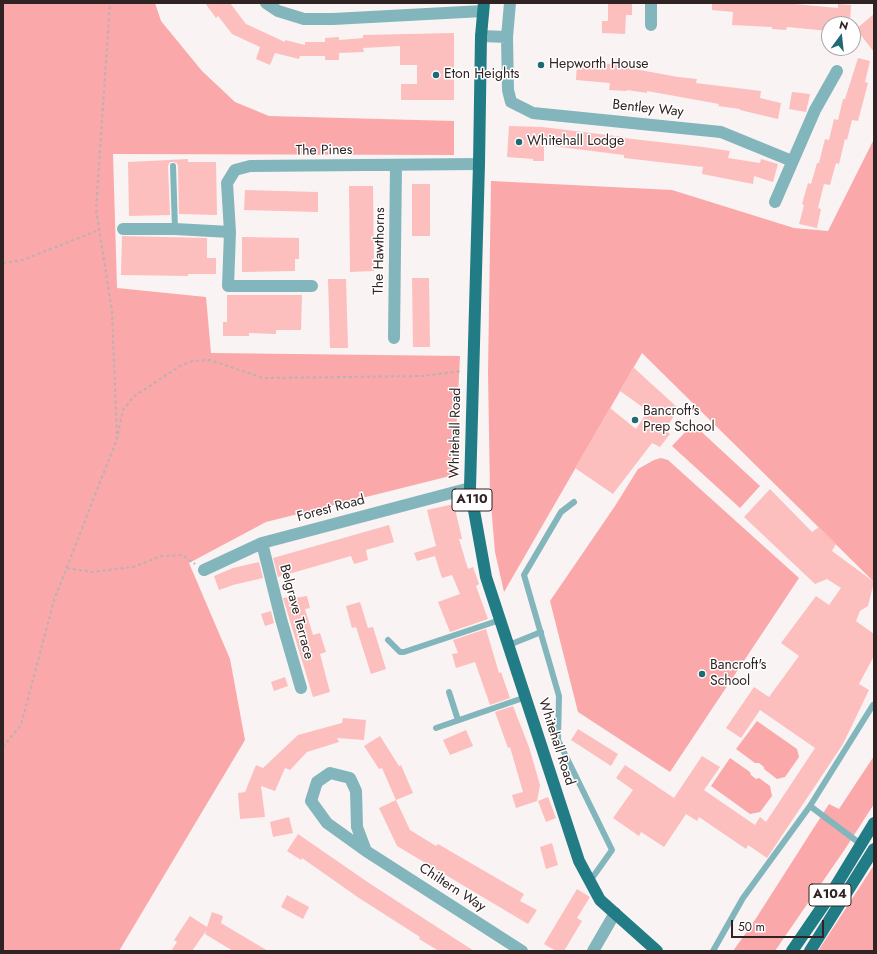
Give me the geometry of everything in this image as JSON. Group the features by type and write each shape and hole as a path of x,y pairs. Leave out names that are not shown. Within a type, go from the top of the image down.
{"main road":[{"name":"Whitehall Road","path":"484,7 481,36 470,488 486,577 580,861 600,900 657,951"},
{"name":"A104","path":"792,951 829,897 874,823"},
{"name":"A104","path":"810,951 874,849"}],"street":[{"path":"266,3 278,11 304,19 333,19 484,7"},
{"path":"481,36 507,37 510,3"},
{"path":"651,3 651,25"},
{"name":"Bentley Way","path":"507,37 508,90 510,102 533,113 722,132 792,161"},
{"path":"775,202 815,110 836,71"},
{"name":"The Pines","path":"312,286 228,286 230,232 227,183 235,170 250,166 479,164"},
{"name":"The Hawthorns","path":"394,338 396,165"},
{"path":"123,229 175,229 230,232"},
{"name":"Forest Road","path":"204,570 262,543 470,488"},
{"name":"Belgrave Terrace","path":"262,543 281,619 301,688"},
{"name":"Chiltern Way","path":"366,851 358,827 356,791 350,778 330,773 317,782 311,801 327,823 366,851 522,951"},
{"path":"593,951 615,914"}],"lane":[{"path":"173,166 175,229"},
{"path":"574,502 561,512 524,575 559,696 558,740 612,850 590,881"},
{"path":"388,640 400,652 404,652 500,620"},
{"path":"508,645 541,632"},
{"path":"449,692 458,720"},
{"path":"436,728 526,697"},
{"path":"713,951 743,898 810,806 873,705 874,706"},
{"path":"810,806 862,845"}],"path":[{"path":"110,3 96,209 112,311 117,439"},
{"path":"3,263 23,260 99,230"},
{"path":"3,746 21,725 54,600 117,439 123,410 132,397 180,366 193,361 210,360 263,378 423,376 473,370"},
{"path":"67,568 92,572 133,567 161,556 182,555 204,570"}],"shaded area":[{"path":"3,3 155,3 161,21 202,71 235,102 269,116 454,121 454,155 113,154 117,288 206,297 211,353 460,356 454,475 266,522 189,563 230,659 245,740 119,951 3,951"},
{"path":"874,139 874,582 642,353 504,592 495,552 490,493 488,372 491,181 672,190 794,228 828,231"},
{"path":"693,424 760,486 740,508 672,446"},
{"path":"661,458 668,460 799,578 670,772 578,712 550,601 615,506 638,469 654,460"},
{"path":"757,721 797,749 799,757 785,777 777,779 759,763 755,763 736,749"},
{"path":"874,756 874,804 775,951 733,951 753,923 829,804 839,809"},
{"path":"730,758 750,772 756,779 759,778 770,786 772,796 760,812 750,814 711,786"},
{"path":"874,865 874,951 818,951"}],"building":[{"path":"205,3 230,3 246,24 285,42 285,40 305,45 305,42 325,42 325,38 339,37 339,40 363,38 363,35 454,33 454,100 401,100 401,84 417,84 417,65 400,65 400,46 363,48 364,52 339,53 339,60 325,60 325,56 300,56 299,59 275,53 270,65 256,59 260,47 232,34 218,16 216,18"},
{"path":"608,3 632,3 632,15 626,15 625,34 602,33 602,21 608,21"},
{"path":"712,3 795,4 838,8 838,4 851,5 850,16 821,16 821,30 787,27 786,30 772,29 772,27 732,25 733,12 712,10"},
{"path":"874,14 874,52 861,35 861,25"},
{"path":"858,58 870,61 865,82 868,83 858,121 852,120 847,140 845,139 839,164 836,163 830,185 824,184 818,208 821,209 817,228 799,224 804,205 802,204 808,183 811,184 817,163 819,163 825,139 829,140 834,119 838,120 843,99 845,99"},
{"path":"577,62 630,65 629,68 697,79 696,83 761,91 760,98 781,103 778,119 740,109 718,106 719,104 647,91 647,93 627,90 609,90 610,83 576,80"},
{"path":"792,92 810,94 806,112 789,109"},
{"path":"509,126 542,127 703,147 730,151 728,158 760,163 761,159 778,164 773,182 754,176 753,184 702,174 703,167 624,158 624,155 544,145 544,161 533,161 533,159 507,157"},
{"path":"188,159 188,162 216,162 217,215 179,214 178,166 177,163 170,162 168,166 170,215 129,216 128,162"},
{"path":"412,184 430,184 430,236 412,236"},
{"path":"349,186 373,186 374,271 350,272"},
{"path":"245,190 318,192 318,212 244,210"},
{"path":"122,236 207,238 207,258 216,258 216,274 188,274 188,276 121,275"},
{"path":"242,237 299,238 299,259 295,259 295,271 242,272"},
{"path":"412,278 429,278 430,347 413,347"},
{"path":"328,279 346,279 348,348 330,348"},
{"path":"227,295 302,295 301,330 276,330 276,334 249,333 249,336 223,336 223,322 227,322"},
{"path":"633,367 679,409 665,429 670,434 660,447 652,443 613,494 575,468 610,408 636,429 648,411 620,391"},
{"path":"770,489 812,532 819,527 836,544 832,551 874,582 868,606 860,611 856,621 874,634 874,656 859,684 869,690 843,744 767,858 748,845 746,849 699,817 697,821 686,814 664,847 641,832 639,836 613,818 633,790 616,778 625,765 674,798 702,756 720,767 704,790 755,825 760,817 766,822 815,748 760,710 741,738 726,728 754,687 769,697 799,656 781,643 816,596 829,605 841,588 827,579 815,584 744,517"},
{"path":"454,504 462,539 459,539 468,569 473,567 479,584 476,586 488,619 450,632 438,602 460,594 452,575 442,578 435,556 417,561 414,553 436,546 427,510"},
{"path":"389,525 394,542 366,550 368,560 354,564 351,556 278,577 273,558"},
{"path":"259,562 263,578 219,590 214,576 233,568"},
{"path":"307,596 310,608 305,609 313,635 320,633 326,652 320,654 330,692 313,697 283,598 288,597 289,599"},
{"path":"360,602 368,628 373,627 386,669 371,674 356,627 352,628 346,606"},
{"path":"271,611 274,623 265,626 261,614"},
{"path":"486,629 499,673 501,672 510,698 490,705 475,662 456,668 452,654 458,653 453,640"},
{"path":"285,677 288,686 274,691 271,682"},
{"path":"513,706 529,747 540,785 537,801 516,808 512,795 523,792 510,747 508,748 495,712"},
{"path":"343,718 366,720 364,740 337,738 339,742 307,752 290,770 285,768 275,791 261,786 265,817 240,819 238,793 245,792 256,765 263,768 298,735 342,723"},
{"path":"578,729 618,754 611,766 571,740"},
{"path":"466,730 473,746 450,755 443,740"},
{"path":"380,736 399,766 401,765 413,793 396,800 382,768 379,769 364,746"},
{"path":"548,797 556,818 546,822 538,801"},
{"path":"396,800 410,830 436,846 438,844 524,894 520,901 537,910 528,924 397,846 379,808"},
{"path":"289,817 293,833 273,837 270,822"},
{"path":"298,834 369,883 474,951 439,951 419,939 420,937 359,898 302,858 301,860 287,851"},
{"path":"552,843 558,865 546,869 540,847"},
{"path":"577,889 590,897 577,918 582,921 564,951 556,951 544,944"},
{"path":"287,895 309,907 303,919 281,907"},
{"path":"212,912 223,916 221,923 268,951 233,951 205,934 206,931 192,951 171,951 177,942 174,940 190,916 207,927"}],"place":[{"name":"Hepworth House","path":"541,65"},
{"name":"Eton Heights","path":"436,75"},
{"name":"Whitehall Lodge","path":"519,142"},
{"name":"Bancroft's Prep School","path":"635,420"},
{"name":"Bancroft's School","path":"702,674"}]}
